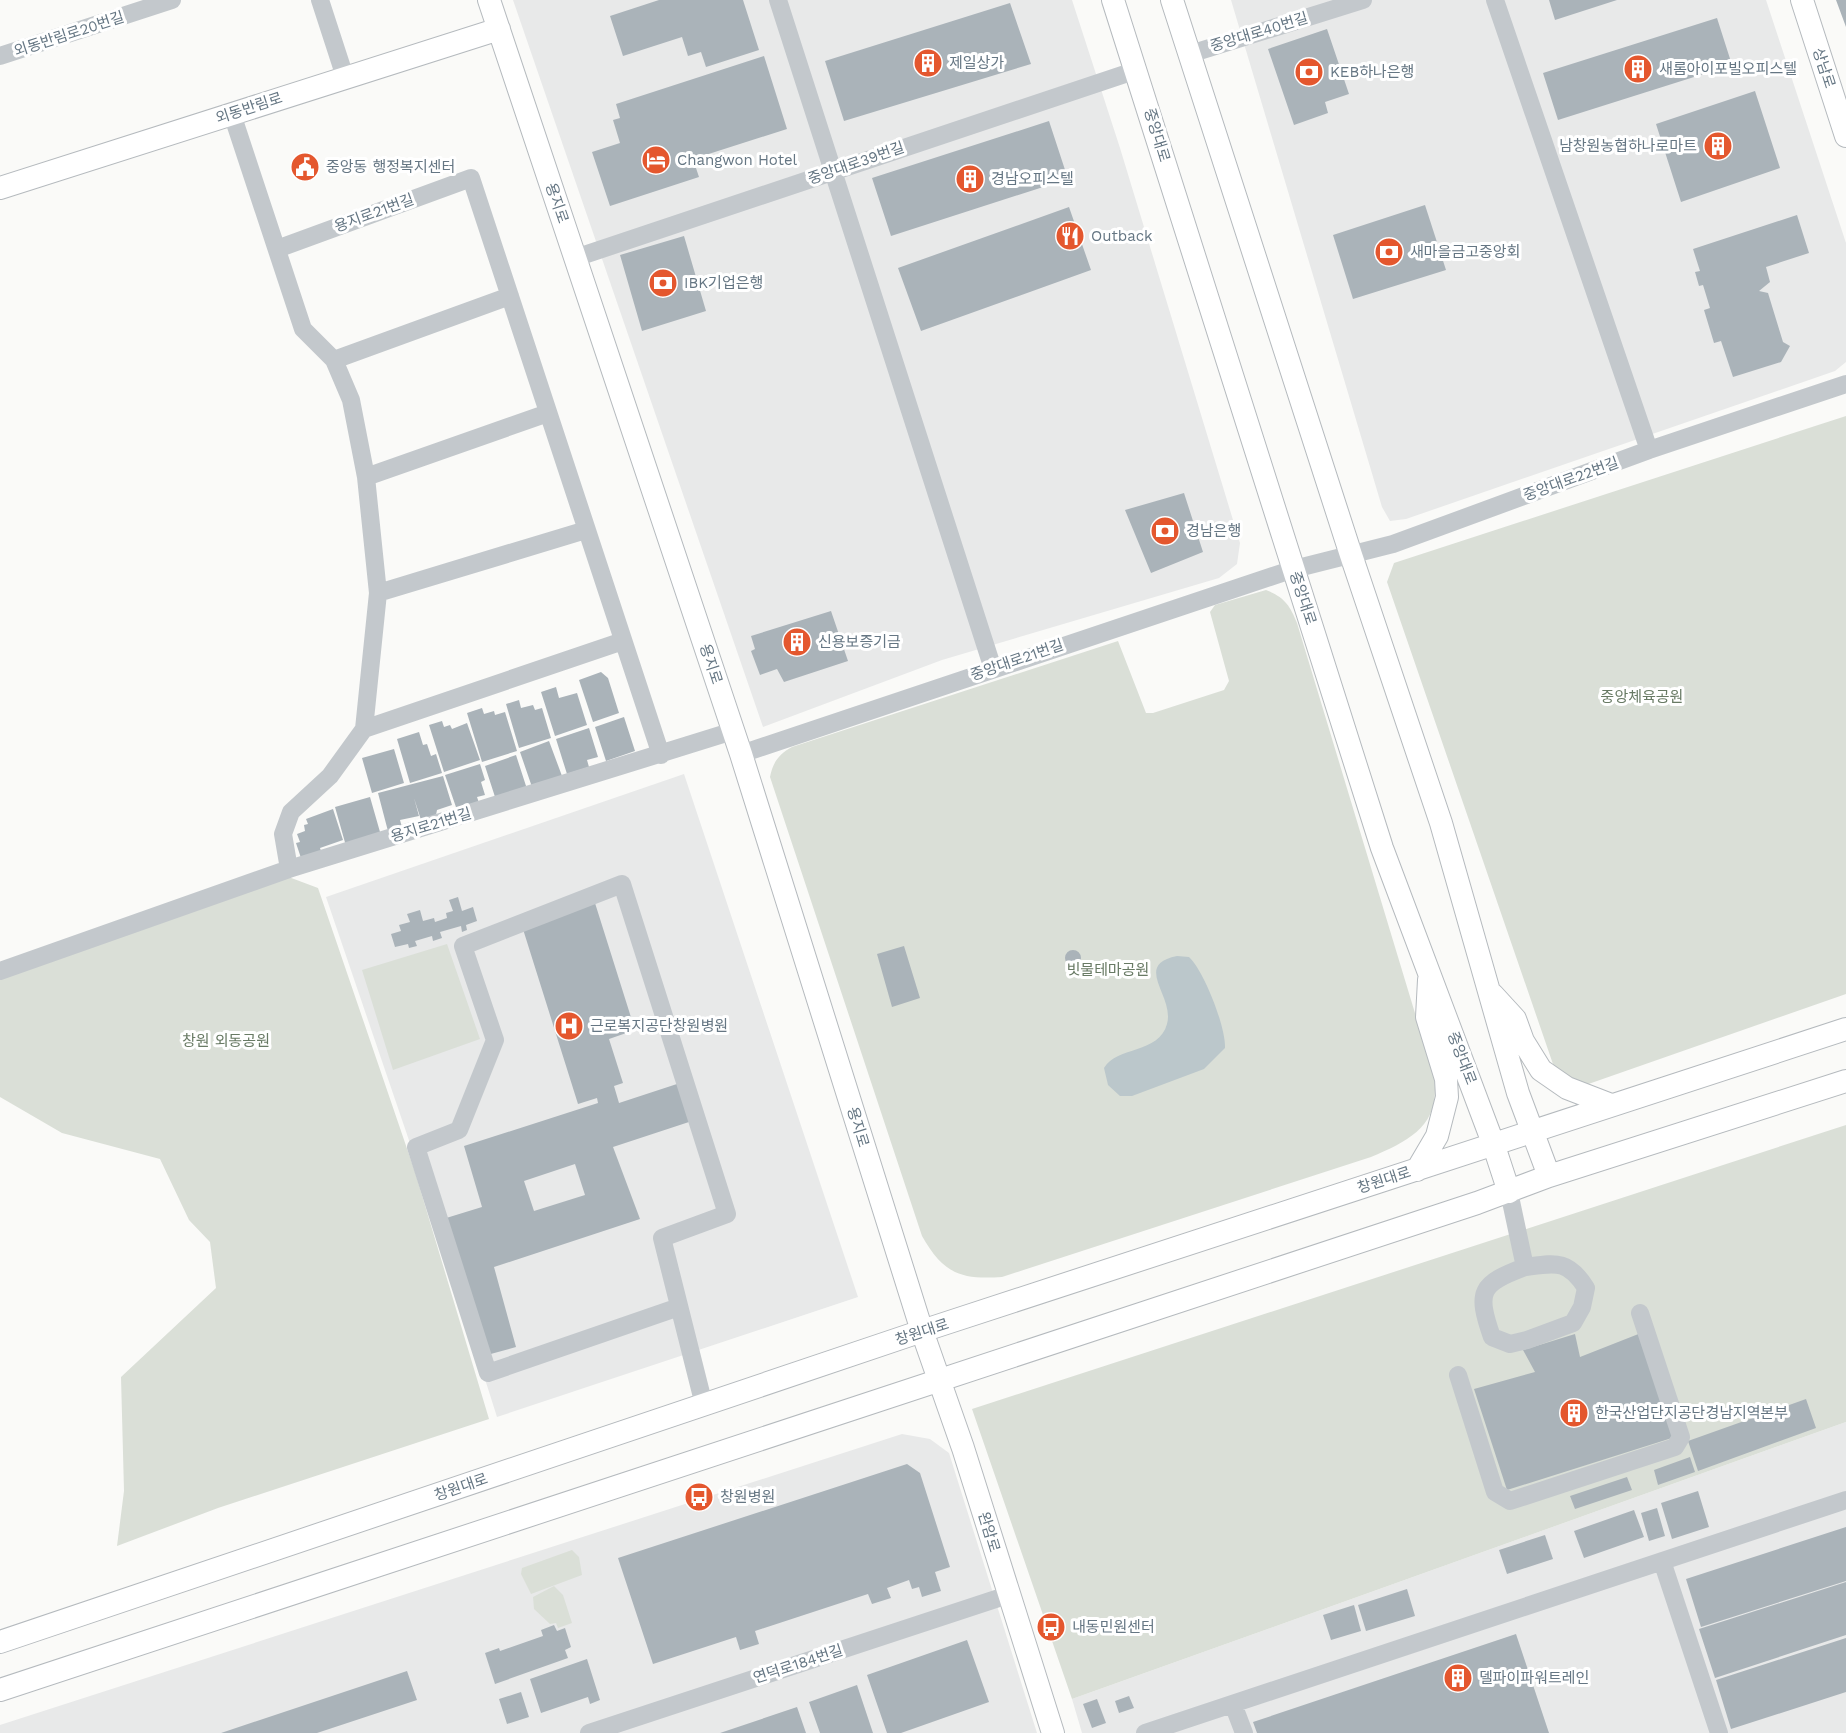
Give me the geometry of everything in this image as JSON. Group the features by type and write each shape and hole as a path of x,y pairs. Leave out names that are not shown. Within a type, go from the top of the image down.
{"main road":[{"name":"용지로","path":"489,0 741,754 922,1331"},
{"name":"중앙대로","path":"1113,0 1382,848 1493,1143 1509,1192"},
{"path":"1172,0 1351,555 1441,823 1532,1131 1549,1176"},
{"name":"상남로","path":"1802,0 1846,136"},
{"name":"외동반림로","path":"0,188 499,29"},
{"path":"1417,1170 1437,1136 1447,1097 1446,1079 1427,1017 1430,973"},
{"path":"1490,992 1515,1019 1523,1041 1541,1070 1567,1088 1611,1105"},
{"name":"창원대로","path":"0,1642 922,1331 1846,1029"},
{"path":"0,1690 1509,1192 1549,1176 1846,1081"},
{"name":"완암로","path":"922,1331 940,1380 1053,1733"}],"street":[{"name":"외동반림로20번길","path":"0,56 172,0"},
{"path":"320,0 345,77"},
{"path":"778,0 993,669"},
{"name":"중앙대로40번길","path":"1190,54 1363,0"},
{"path":"1495,0 1648,450"},
{"name":"중앙대로39번길","path":"576,258 1137,70"},
{"path":"232,114 303,329 334,360 351,400 366,477 378,593 364,729 330,776 291,812 283,834 289,869"},
{"name":"용지로21번길","path":"277,249 471,178 510,296"},
{"path":"334,360 510,296 660,755"},
{"name":"중앙대로22번길","path":"1294,568 1393,544 1648,450 1846,384"},
{"path":"366,477 548,413"},
{"path":"378,593 586,530"},
{"name":"중앙대로21번길","path":"741,754 1294,568"},
{"path":"364,729 623,641"},
{"name":"용지로21번길","path":"0,971 289,869 733,731"},
{"path":"680,1307 488,1373 416,1147 459,1130 495,1040 463,946 622,884 727,1214 662,1238 680,1307 705,1405"},
{"path":"1509,1192 1525,1267"},
{"path":"1555,1263 1576,1272 1586,1288 1582,1307 1573,1323 1510,1344 1492,1337 1483,1310 1484,1292 1496,1278 1525,1267 1555,1263"},
{"path":"1458,1376 1495,1492 1510,1501 1675,1447 1682,1437 1640,1312"},
{"path":"1145,1733 1846,1500"},
{"path":"1662,1561 1719,1733"},
{"name":"연덕로184번길","path":"589,1733 1008,1595"},
{"path":"1233,1704 1244,1733"}],"shaded area":[{"path":"513,0 1072,0 1120,148 1240,543 1237,564 1219,578 942,660 763,727"},
{"path":"1231,0 1766,0 1846,243 1846,362 1835,371 1406,519 1390,521 1382,507"},
{"name":"근로복지공단창원병원","path":"684,774 858,1297 497,1417 414,1155 326,897"},
{"path":"1177,956 1189,957 1201,974 1218,1014 1225,1048 1204,1069 1132,1096 1120,1096 1108,1085 1104,1068 1118,1056 1147,1045 1163,1034 1168,1013 1156,974 1158,966 1164,960"},
{"path":"1846,1422 1846,1733 1082,1733 1072,1699"},
{"path":"902,1434 930,1439 949,1453 1037,1733 0,1733 0,1725"}],"green space":[{"name":"중앙체육공원","path":"1846,416 1846,994 1577,1088 1554,1067 1387,582 1394,563"},
{"name":"빗물테마공원","path":"1266,590 1286,602 1297,623 1434,1076 1435,1093 1428,1119 1410,1137 1371,1157 1002,1277 975,1277 954,1272 937,1258 922,1236 770,777 773,767 777,759 792,747 1118,641 1146,713 1153,713 1224,690 1229,681 1210,612 1215,605"},
{"name":"창원 외동공원","path":"286,876 318,888 415,1172 489,1419 218,1508 117,1546 124,1491 121,1377 216,1288 210,1242 189,1220 160,1159 62,1133 0,1097 0,975"},
{"path":"447,944 480,1039 393,1070 362,970"},
{"path":"1846,1125 1846,1422 1072,1699 972,1409"},
{"path":"572,1550 579,1557 582,1575 531,1594 521,1574 522,1568"},
{"path":"554,1586 563,1595 572,1623 558,1628 556,1623 550,1624 534,1609 533,1597"}],"building":[{"path":"659,0 743,0 759,50 706,67 701,52 688,56 682,37 623,56 610,16"},
{"path":"1549,0 1617,0 1555,20"},
{"path":"1836,0 1846,0 1846,27"},
{"name":"제일상가","path":"1010,3 1031,64 844,121 825,61"},
{"name":"새롬아이포빌오피스텔","path":"1717,18 1732,65 1558,120 1543,73"},
{"name":"KEB하나은행","path":"1327,29 1349,94 1325,102 1328,113 1294,125 1268,49"},
{"path":"764,56 787,129 693,159 699,177 610,206 592,152 620,143 613,120 620,118 616,104"},
{"name":"남창원농협하나로마트","path":"1755,91 1780,168 1681,202 1656,124"},
{"name":"경남오피스텔","path":"1049,121 1068,179 891,236 872,178"},
{"name":"새마을금고중앙회","path":"1425,205 1446,270 1353,299 1333,235"},
{"path":"1069,207 1091,270 921,331 898,268"},
{"path":"1797,215 1809,253 1766,267 1770,282 1759,291 1768,293 1783,342 1790,346 1781,362 1733,377 1721,341 1714,343 1704,310 1710,308 1703,285 1699,286 1695,272 1700,271 1693,249"},
{"name":"IBK기업은행","path":"684,236 706,311 642,331 620,255"},
{"name":"경남은행","path":"1184,493 1203,552 1151,573 1125,510"},
{"name":"신용보증기금","path":"831,611 848,661 784,682 777,669 760,675 751,651 755,649 751,636"},
{"path":"601,672 608,678 619,713 593,722 579,680"},
{"path":"556,687 559,698 577,693 587,725 555,736 541,692"},
{"path":"519,700 521,708 533,705 535,710 542,708 551,738 519,748 506,704"},
{"path":"482,708 484,714 494,711 495,715 505,712 517,751 482,762 467,713"},
{"path":"624,717 635,751 606,761 595,727"},
{"path":"442,721 444,727 450,725 452,729 467,723 480,760 444,772 429,725"},
{"path":"589,728 598,757 587,760 589,767 567,774 556,739"},
{"path":"419,732 423,745 427,744 431,756 436,754 442,773 410,783 397,739"},
{"path":"549,741 562,776 532,787 520,752"},
{"path":"394,749 404,783 372,793 362,758"},
{"path":"516,755 527,789 496,800 485,766"},
{"path":"480,764 485,780 481,782 485,795 477,797 480,806 458,813 445,775"},
{"path":"443,776 452,805 437,810 436,815 421,820 414,798 419,816 400,820 403,831 389,835 378,793"},
{"path":"370,797 380,832 346,846 335,807"},
{"path":"333,809 343,840 320,848 322,854 302,861 296,843 300,842 297,834 305,831 304,825 308,824 306,819"},
{"path":"458,897 462,911 473,907 477,921 466,925 467,930 462,932 461,926 440,932 442,938 433,941 432,936 415,941 417,946 409,948 408,944 395,947 391,934 401,931 399,925 410,922 407,914 420,910 423,921 434,918 435,922 447,918 446,913 453,911 449,900"},
{"path":"595,903 635,1030 609,1039 623,1083 614,1086 619,1103 680,1083 692,1121 613,1147 640,1219 494,1267 516,1347 487,1355 443,1219 482,1207 464,1146 598,1103 597,1098 578,1104 522,926","holes":["575,1164 585,1195 534,1211 524,1181"]},
{"path":"904,946 920,998 892,1007 877,954"},
{"path":"1073,950 1081,958 1073,966 1065,958"},
{"name":"한국산업단지공단경남지역본부","path":"1641,1333 1675,1437 1507,1490 1474,1389 1535,1372 1523,1350 1575,1334 1580,1357"},
{"path":"1806,1399 1816,1428 1698,1471 1688,1441"},
{"path":"1690,1457 1695,1472 1658,1485 1654,1470"},
{"path":"907,1464 920,1473 950,1567 935,1572 941,1591 922,1597 919,1587 912,1589 909,1580 887,1588 891,1598 872,1604 868,1594 755,1631 759,1644 740,1650 736,1637 653,1664 618,1558"},
{"path":"1627,1477 1632,1490 1575,1509 1570,1496"},
{"path":"1698,1491 1709,1527 1672,1539 1661,1503"},
{"path":"1657,1508 1665,1536 1649,1541 1641,1513"},
{"path":"1634,1510 1644,1537 1584,1558 1574,1531"},
{"path":"1846,1527 1846,1581 1701,1627 1686,1579"},
{"path":"1545,1535 1553,1559 1507,1574 1499,1550"},
{"path":"1846,1582 1846,1635 1715,1678 1699,1629"},
{"path":"1407,1589 1415,1616 1366,1631 1358,1605"},
{"path":"1354,1605 1361,1631 1331,1640 1323,1615"},
{"path":"554,1625 557,1631 565,1628 571,1647 565,1650 568,1658 495,1684 485,1653 499,1648 500,1651 543,1636 541,1630"},
{"name":"델파이파워트레인","path":"1516,1634 1549,1733 1257,1733 1253,1722"},
{"path":"1846,1638 1846,1692 1731,1729 1716,1680"},
{"path":"967,1640 989,1702 901,1733 887,1733 867,1675"},
{"path":"587,1659 600,1700 590,1704 588,1697 541,1713 530,1679"},
{"path":"407,1671 417,1700 317,1733 221,1733"},
{"path":"857,1685 873,1733 820,1733 809,1702"},
{"path":"521,1692 529,1717 507,1724 499,1699"},
{"path":"1129,1696 1134,1708 1119,1713 1115,1701"},
{"path":"1097,1699 1106,1723 1092,1728 1083,1704"},
{"path":"797,1707 806,1733 720,1733"}],"place":[{"name":"제일상가","path":"928,63"},
{"name":"새롬아이포빌오피스텔","path":"1638,69"},
{"name":"KEB하나은행","path":"1309,72"},
{"name":"남창원농협하나로마트","path":"1718,146"},
{"name":"Changwon Hotel","path":"656,160"},
{"name":"중앙동 행정복지센터","path":"305,167"},
{"name":"경남오피스텔","path":"970,179"},
{"name":"Outback","path":"1070,236"},
{"name":"새마을금고중앙회","path":"1389,252"},
{"name":"IBK기업은행","path":"663,283"},
{"name":"경남은행","path":"1165,531"},
{"name":"신용보증기금","path":"797,642"},
{"name":"근로복지공단창원병원","path":"569,1026"},
{"name":"한국산업단지공단경남지역본부","path":"1574,1413"},
{"name":"창원병원","path":"699,1497"},
{"name":"내동민원센터","path":"1051,1627"},
{"name":"델파이파워트레인","path":"1458,1678"}]}
